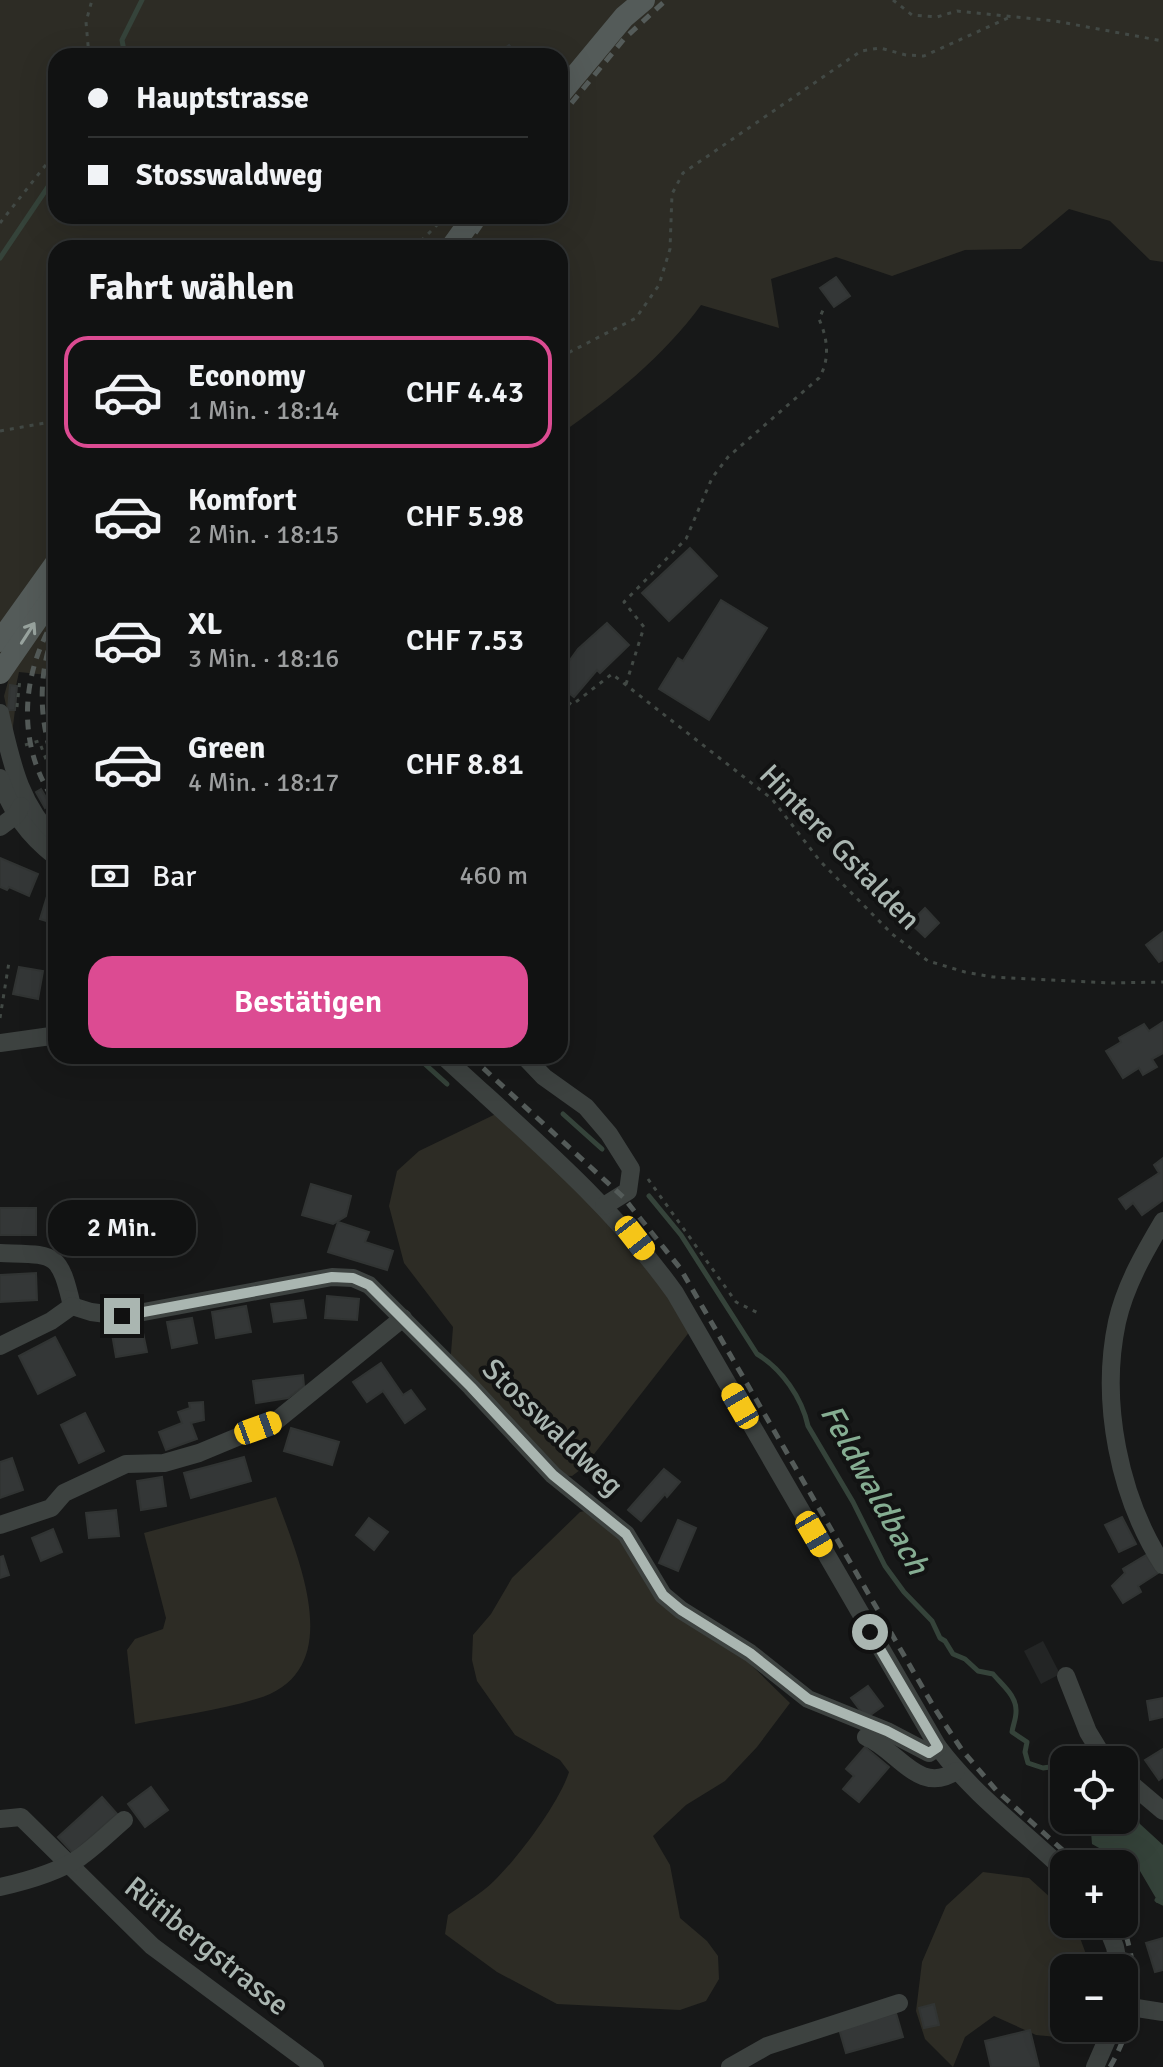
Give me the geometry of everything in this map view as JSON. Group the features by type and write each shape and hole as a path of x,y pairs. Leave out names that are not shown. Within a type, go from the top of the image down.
{"main road":[{"path":"568,84 606,38 644,0"},
{"path":"0,641 48,574"},
{"path":"11,671 48,606"}],"street":[{"path":"0,827 12,803 14,770 9,716"},
{"path":"0,778 31,836 48,850"},
{"path":"12,803 38,820 48,831"},
{"path":"0,1043 48,1036"},
{"path":"452,1064 635,1238 675,1293 938,1747 956,1771 1050,1857"},
{"path":"532,1064 544,1077 586,1107 631,1169 628,1191 623,1197 604,1206"},
{"path":"1163,1221 1126,1292 1117,1320 1111,1358 1112,1403 1125,1477 1147,1540 1163,1565"},
{"path":"0,1253 38,1254 53,1259 64,1269 72,1306 51,1321 0,1346"},
{"name":"Stosswaldweg","path":"72,1306 122,1316 311,1280 353,1278 369,1285 553,1475 626,1534 663,1595 681,1610 750,1653 808,1699 887,1731 929,1753 938,1747"},
{"path":"0,1525 51,1508 64,1493 126,1464 164,1463 199,1453 276,1421 403,1318"},
{"path":"1066,1676 1096,1746"},
{"path":"866,1737 880,1743 912,1771 926,1778 941,1780 956,1771"},
{"path":"1138,1790 1163,1811"},
{"name":"Rütibergstrasse","path":"0,1819 21,1817 152,1946 315,2067"},
{"path":"0,1887 68,1865 124,1820"},
{"path":"730,2067 767,2046 899,2003"},
{"path":"1138,2008 1163,2012"},
{"path":"1095,2067 1106,2042"}],"path":[{"path":"88,48 86,22 92,0"},
{"path":"893,0 912,15 937,17 957,11 1055,21 1163,41"},
{"path":"568,353 636,318 659,285 670,249 672,194 683,173 861,51 880,48 924,56 1010,17"},
{"path":"0,223 48,162"},
{"path":"422,240 438,224"},
{"path":"626,685 644,627 624,602 686,539 712,478 728,457 819,378 828,363 824,331 819,319 824,308"},
{"path":"0,431 48,422"},
{"path":"9,716 17,695 11,671"},
{"name":"Hintere Gstalden","path":"568,702 572,705 612,674 772,799 820,861 892,934 928,961 993,977 1109,983 1163,982"},
{"path":"21,745 39,741 48,764"},
{"path":"0,1018 9,962"},
{"path":"631,1180 646,1176 736,1302 758,1313"}],"shaded area":[{"path":"0,0 1163,0 1163,262 1150,260 1110,221 1069,209 1021,249 965,250 892,276 836,257 771,279 779,328 701,305 671,342 636,375 568,428 568,240 48,240 48,675 19,672 16,686 10,685 8,709 15,710 12,734 4,696 11,671 0,669"},
{"path":"502,1111 573,1178 694,1326 584,1467 572,1476 553,1475 450,1366 453,1327 404,1263 389,1206 397,1171 419,1151"},
{"path":"276,1497 295,1550 310,1611 309,1639 302,1665 285,1685 256,1699 135,1724 127,1650 135,1639 163,1629 166,1618 144,1533"},
{"path":"594,1509 626,1534 663,1595 747,1661 790,1703 757,1747 725,1781 686,1805 653,1836 670,1865 680,1918 707,1941 718,1956 719,1979 706,2001 680,2010 557,2004 497,1972 445,1934 448,1915 489,1886 526,1845 556,1799 569,1772 560,1760 515,1735 477,1681 472,1660 473,1635 491,1614 512,1578 580,1512"},
{"path":"1043,1641 1060,1674 1041,1684 1024,1651"},
{"path":"1138,1819 1163,1845 1163,1901 1157,1900 1138,1870 1138,1850 1103,1850 1092,1844 1091,1834 1138,1834"},
{"path":"983,1872 1029,1878 1050,1897 1050,1938 1080,1938 1086,1954 1050,1954 1050,2036 1036,2035 994,2016 965,2037 953,2067 925,2039 916,2011 922,1962 946,1906"}],"building":[{"path":"836,277 850,296 834,307 820,288"},
{"path":"690,548 717,576 669,621 642,593"},
{"path":"721,600 767,628 709,720 659,689 678,658 683,661"},
{"path":"607,623 629,645 600,673 597,670 574,697 568,692 568,663 578,649"},
{"path":"10,685 17,686 15,710 8,710"},
{"path":"41,789 48,801 45,808 36,792"},
{"path":"0,858 38,874 29,896 9,887 7,890 0,887"},
{"path":"48,893 48,922 40,919"},
{"path":"925,908 939,923 925,937 910,923"},
{"path":"1163,932 1163,960 1159,962 1146,945"},
{"path":"19,967 43,971 38,999 13,994"},
{"path":"1163,1022 1163,1053 1152,1059 1157,1067 1143,1075 1139,1068 1123,1078 1106,1051 1121,1042 1119,1038 1144,1024 1149,1031"},
{"path":"1163,1158 1163,1200 1142,1215 1133,1203 1126,1209 1119,1199 1159,1173 1154,1165"},
{"path":"311,1184 351,1196 346,1216 333,1224 302,1215"},
{"path":"0,1208 36,1208 36,1235 0,1235"},
{"path":"338,1222 369,1232 365,1242 393,1251 387,1270 328,1252"},
{"path":"36,1273 37,1300 0,1302 0,1275"},
{"path":"327,1296 359,1299 357,1320 325,1318"},
{"path":"303,1300 306,1318 274,1322 271,1304"},
{"path":"246,1306 251,1332 216,1338 212,1312"},
{"path":"192,1318 197,1343 172,1348 167,1322"},
{"path":"142,1328 147,1352 116,1357 112,1334"},
{"path":"55,1337 75,1375 38,1394 19,1356"},
{"path":"381,1363 403,1395 411,1390 425,1409 405,1423 383,1391 367,1402 353,1382"},
{"path":"303,1375 304,1386 288,1398 256,1403 253,1381"},
{"path":"203,1402 204,1420 191,1423 197,1439 166,1450 159,1432 182,1423 178,1412 190,1408 189,1403"},
{"path":"85,1413 104,1451 79,1463 61,1425"},
{"path":"291,1428 339,1442 332,1465 284,1451"},
{"path":"244,1457 251,1481 191,1498 184,1473"},
{"path":"12,1458 23,1490 0,1498 0,1462"},
{"path":"664,1469 680,1482 641,1521 628,1510"},
{"path":"162,1477 166,1506 141,1510 137,1481"},
{"path":"116,1510 119,1536 89,1538 86,1513"},
{"path":"1122,1517 1136,1544 1119,1552 1105,1525"},
{"path":"369,1518 388,1532 374,1550 356,1535"},
{"path":"678,1520 696,1528 678,1571 659,1563"},
{"path":"53,1529 62,1552 41,1561 32,1538"},
{"path":"1146,1555 1158,1573 1138,1586 1141,1592 1123,1603 1112,1586 1125,1573 1123,1569"},
{"path":"3,1556 9,1575 0,1578 0,1557"},
{"path":"868,1686 883,1706 866,1718 851,1698"},
{"path":"1163,1698 1163,1717 1150,1720 1147,1701"},
{"path":"865,1747 889,1767 859,1802 843,1789 854,1776 846,1769"},
{"path":"1163,1749 1163,1777 1159,1780 1145,1760"},
{"path":"151,1787 168,1810 145,1827 128,1804"},
{"path":"102,1797 117,1814 73,1853 58,1837"},
{"path":"1163,1938 1163,1970 1155,1972 1146,1943"},
{"path":"934,2004 939,2025 924,2028 919,2008"},
{"path":"896,2013 903,2037 846,2053 839,2029"},
{"path":"1030,2030 1039,2067 991,2067 985,2041"}],"waterway":[{"path":"124,48 122,40 142,0"},
{"path":"0,258 48,187"},
{"name":"Feldwaldbach","path":"425,1064 447,1084"},
{"name":"Feldwaldbach","path":"563,1114 602,1149"},
{"name":"Feldwaldbach","path":"649,1196 681,1235 757,1354 790,1385 808,1426 853,1502 885,1566 904,1592 932,1621 953,1654 965,1659 978,1671 993,1674 1005,1687 1016,1706 1012,1732 1027,1742 1025,1752 1028,1763 1050,1767"},
{"name":"Feldwaldbach","path":"1157,1900 1163,1903"}],"railway":[{"path":"568,107 624,39 666,0"},
{"path":"470,240 482,224"},
{"path":"48,632 35,662 28,710 34,758 48,789"},
{"path":"48,651 43,680 48,741"},
{"path":"479,1064 623,1197 680,1268 935,1709 962,1750 996,1790 1062,1850"},
{"path":"1110,2067 1126,2033 1133,1997 1132,1961 1127,1938"}],"route":[{"path":"122,1316 332,1277 353,1278 369,1285 553,1475 626,1534 663,1595 681,1610 750,1653 808,1699 887,1731 929,1753 938,1747 870,1632"}]}
